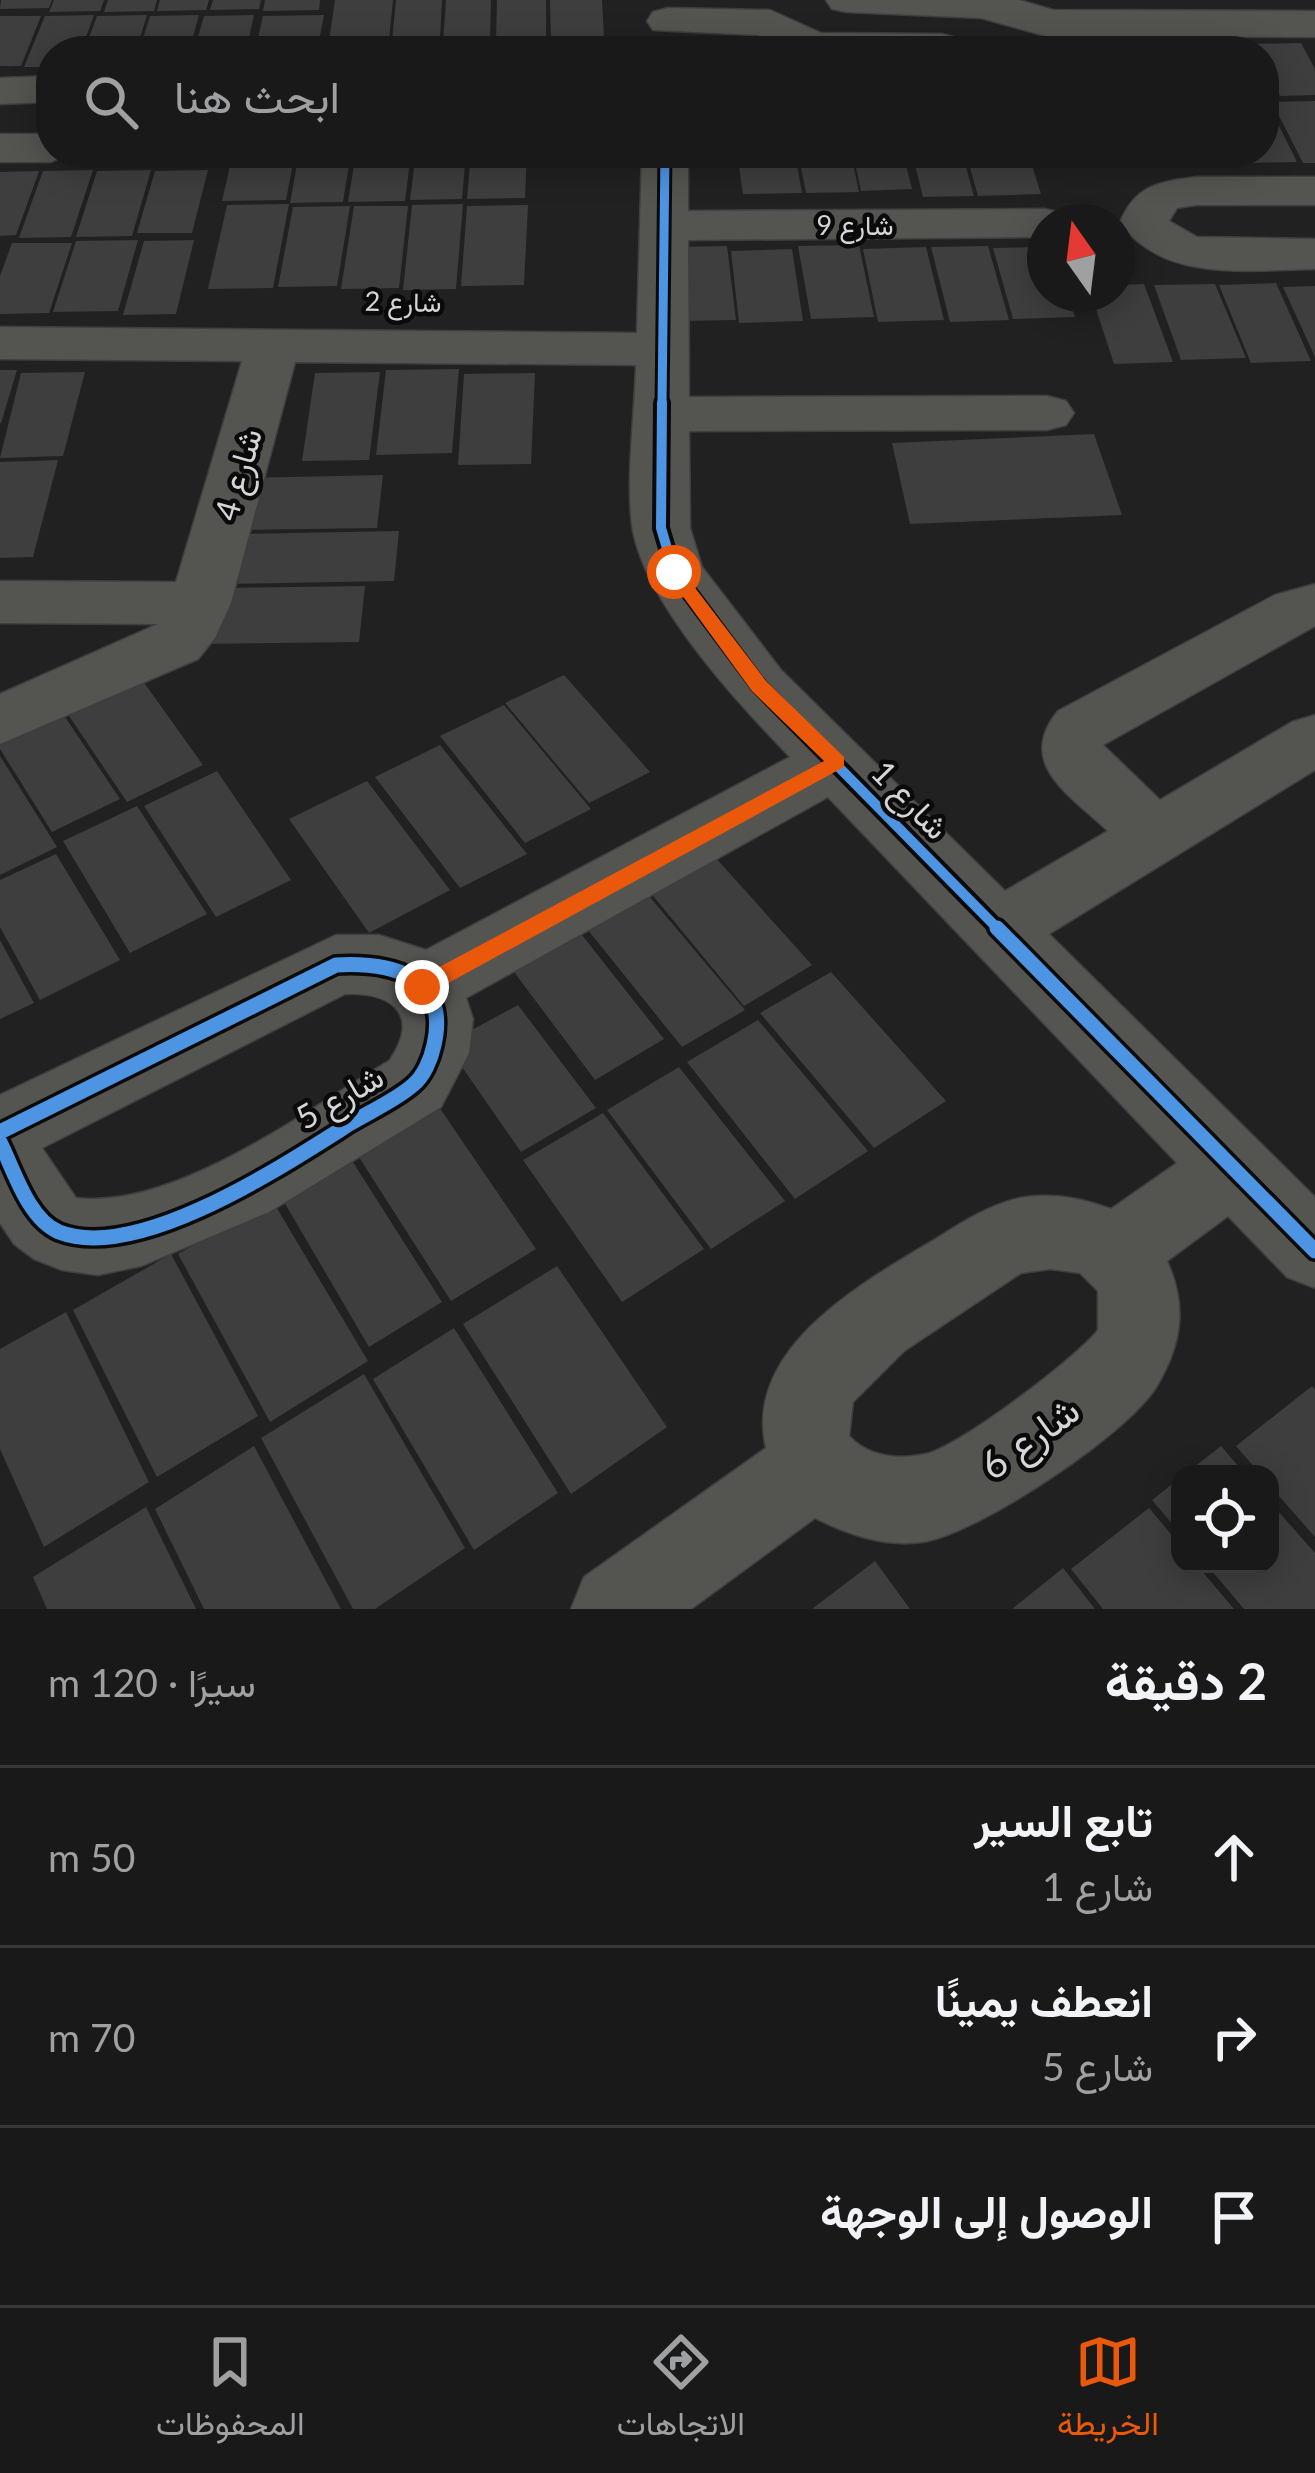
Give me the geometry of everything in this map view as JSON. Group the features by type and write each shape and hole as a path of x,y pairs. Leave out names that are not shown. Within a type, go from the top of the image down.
{"street":[{"path":"848,0 998,1 1025,7 1046,23 1315,24"},
{"path":"667,24 786,11"},
{"path":"1036,36 1046,23"},
{"path":"0,91 36,90"},
{"path":"0,148 36,148"},
{"name":"شارع 1","path":"664,168 661,528 674,572 759,686 1315,1251"},
{"path":"1135,219 1177,193 1315,190"},
{"name":"شارع 9","path":"664,226 1027,223"},
{"path":"1135,225 1158,240 1200,253 1315,254"},
{"name":"شارع 2","path":"0,344 663,349"},
{"name":"شارع 4","path":"0,720 176,643 194,623 276,345"},
{"path":"662,414 1047,412"},
{"path":"0,602 201,604"},
{"path":"1156,835 1078,763 1070,749 1071,739 1081,728 1309,613"},
{"path":"1000,929 1315,739"},
{"path":"0,1132 336,965 398,968 422,987 837,762"},
{"name":"شارع 5","path":"0,1142 19,1222 90,1239 131,1235 184,1216 415,1084 431,1066 438,1040 438,1012 422,987"},
{"path":"616,1609 815,1465 806,1442 804,1413 816,1378 842,1349 1018,1235 1085,1236 1117,1252 1233,1168"},
{"name":"شارع 6","path":"815,1465 839,1484 878,1500 916,1501 956,1491 1118,1371 1138,1340 1143,1312 1134,1278 1117,1252"}],"building":[{"path":"1,0 52,0 49,8 0,9"},
{"path":"54,0 104,0 100,11 49,12"},
{"path":"108,0 157,0 154,11 104,12"},
{"path":"160,0 209,0 206,10 157,11"},
{"path":"213,0 261,0 259,9 210,10"},
{"path":"265,0 320,0 319,10 263,11"},
{"path":"335,0 393,0 389,36 330,36"},
{"path":"396,0 442,0 440,36 392,36"},
{"path":"446,0 491,0 490,36 443,36"},
{"path":"497,0 546,0 546,36 496,36"},
{"path":"550,0 602,0 604,36 551,36"},
{"path":"94,15 86,36 37,36 45,16"},
{"path":"147,15 141,36 90,36 97,16"},
{"path":"199,15 193,36 144,36 150,16"},
{"path":"254,15 249,36 198,36 204,16"},
{"path":"324,15 320,36 258,36 263,16"},
{"path":"0,16 41,16 21,66 0,66"},
{"path":"36,38 36,67 24,67"},
{"path":"1279,43 1301,43 1315,69 1315,95 1280,96"},
{"path":"1315,101 1315,163 1303,163 1279,116 1279,102"},
{"path":"1279,126 1297,162 1279,162"},
{"path":"230,168 292,168 286,200 222,201"},
{"path":"296,168 349,168 343,202 290,203"},
{"path":"354,168 409,168 405,201 348,202"},
{"path":"414,168 465,168 462,199 410,200"},
{"path":"470,168 526,168 525,198 467,199"},
{"path":"739,168 798,168 802,193 743,194"},
{"path":"801,168 854,168 859,192 806,193"},
{"path":"856,168 907,168 912,189 861,191"},
{"path":"916,168 966,168 974,196 923,197"},
{"path":"970,168 1033,168 1041,194 978,196"},
{"path":"93,170 71,237 19,238 43,171"},
{"path":"151,170 132,236 76,237 97,171"},
{"path":"208,170 192,233 137,233 155,171"},
{"path":"39,171 16,235 0,236 0,172"},
{"path":"289,204 273,288 208,289 227,205"},
{"path":"463,204 456,289 403,290 412,205"},
{"path":"528,205 524,285 461,286 467,206"},
{"path":"350,206 337,286 278,287 293,207"},
{"path":"354,206 408,206 399,288 341,289"},
{"path":"138,240 118,311 53,312 76,241"},
{"path":"194,240 176,314 123,315 144,241"},
{"path":"12,243 72,243 49,313 0,314 0,276"},
{"path":"859,245 874,317 811,319 798,246"},
{"path":"727,246 736,320 682,321 675,247"},
{"path":"988,246 1009,320 950,322 931,247"},
{"path":"926,247 944,320 878,322 863,249"},
{"path":"1027,247 1027,312 1073,312 1075,317 1013,319 993,248"},
{"path":"792,249 803,321 739,323 731,251"},
{"path":"1276,283 1311,361 1251,363 1219,285"},
{"path":"1135,284 1144,284 1173,362 1114,364 1097,312 1135,312"},
{"path":"1215,284 1246,358 1181,360 1154,285"},
{"path":"1315,286 1315,357 1283,287"},
{"path":"459,369 452,453 376,455 386,370"},
{"path":"0,370 17,370 1,423 0,423"},
{"path":"85,372 63,456 0,458 21,373"},
{"path":"380,372 369,460 302,461 315,373"},
{"path":"535,373 531,464 458,465 464,374"},
{"path":"1094,434 1122,515 910,524 892,443"},
{"path":"58,460 33,557 0,558 0,462"},
{"path":"383,475 377,528 232,530 242,478"},
{"path":"399,531 394,581 231,584 240,534"},
{"path":"365,586 359,642 199,644 210,588"},
{"path":"135,670 203,765 127,802 61,704"},
{"path":"564,675 650,772 589,803 505,703"},
{"path":"57,705 120,799 52,832 0,749 0,730"},
{"path":"504,705 591,809 525,843 440,736"},
{"path":"440,745 527,854 460,888 375,777"},
{"path":"0,756 57,847 0,875"},
{"path":"217,771 291,880 216,917 144,806"},
{"path":"367,781 450,890 369,933 289,819"},
{"path":"137,806 207,914 130,953 63,841"},
{"path":"56,854 120,960 40,1000 0,927 0,880"},
{"path":"714,856 812,965 744,1006 649,891"},
{"path":"649,896 745,1010 682,1047 588,930"},
{"path":"582,935 664,1039 595,1080 514,972"},
{"path":"0,940 34,1003 0,1019"},
{"path":"831,972 946,1101 874,1148 760,1013"},
{"path":"518,1005 596,1108 521,1152 446,1044"},
{"path":"758,1020 868,1151 795,1199 687,1062"},
{"path":"679,1067 785,1201 711,1249 607,1110"},
{"path":"439,1107 536,1249 451,1301 357,1154"},
{"path":"603,1113 704,1249 622,1302 523,1160"},
{"path":"349,1156 442,1302 369,1347 280,1195"},
{"path":"272,1200 368,1361 270,1422 178,1254"},
{"path":"171,1254 258,1416 157,1477 73,1310"},
{"path":"557,1266 667,1427 571,1494 463,1324"},
{"path":"66,1312 149,1482 44,1547 0,1449 0,1349"},
{"path":"454,1328 558,1493 474,1550 373,1379"},
{"path":"364,1374 465,1548 375,1609 353,1609 261,1438"},
{"path":"1312,1386 1315,1389 1315,1537 1279,1496 1279,1465 1252,1465 1236,1446"},
{"path":"254,1446 341,1609 204,1609 155,1509"},
{"path":"1221,1446 1237,1465 1197,1465"},
{"path":"1171,1485 1171,1522 1152,1500"},
{"path":"146,1507 196,1609 47,1609 33,1577"},
{"path":"1149,1508 1171,1534 1171,1573 1204,1573 1234,1609 1103,1609 1071,1569"},
{"path":"1279,1512 1315,1553 1315,1609 1244,1609 1214,1573 1279,1573"},
{"path":"875,1561 910,1609 812,1609"},
{"path":"1063,1568 1095,1609 1012,1609"}],"cycle path":[{"path":"665,168 661,528 674,572 759,686 1315,1251"},
{"path":"0,1132 336,965 393,968 411,976 432,1002 436,1036 415,1084 241,1187 141,1229 98,1238 51,1227 33,1206 0,1142"}],"route":[{"path":"422,987 837,762 759,686 674,572"}]}
